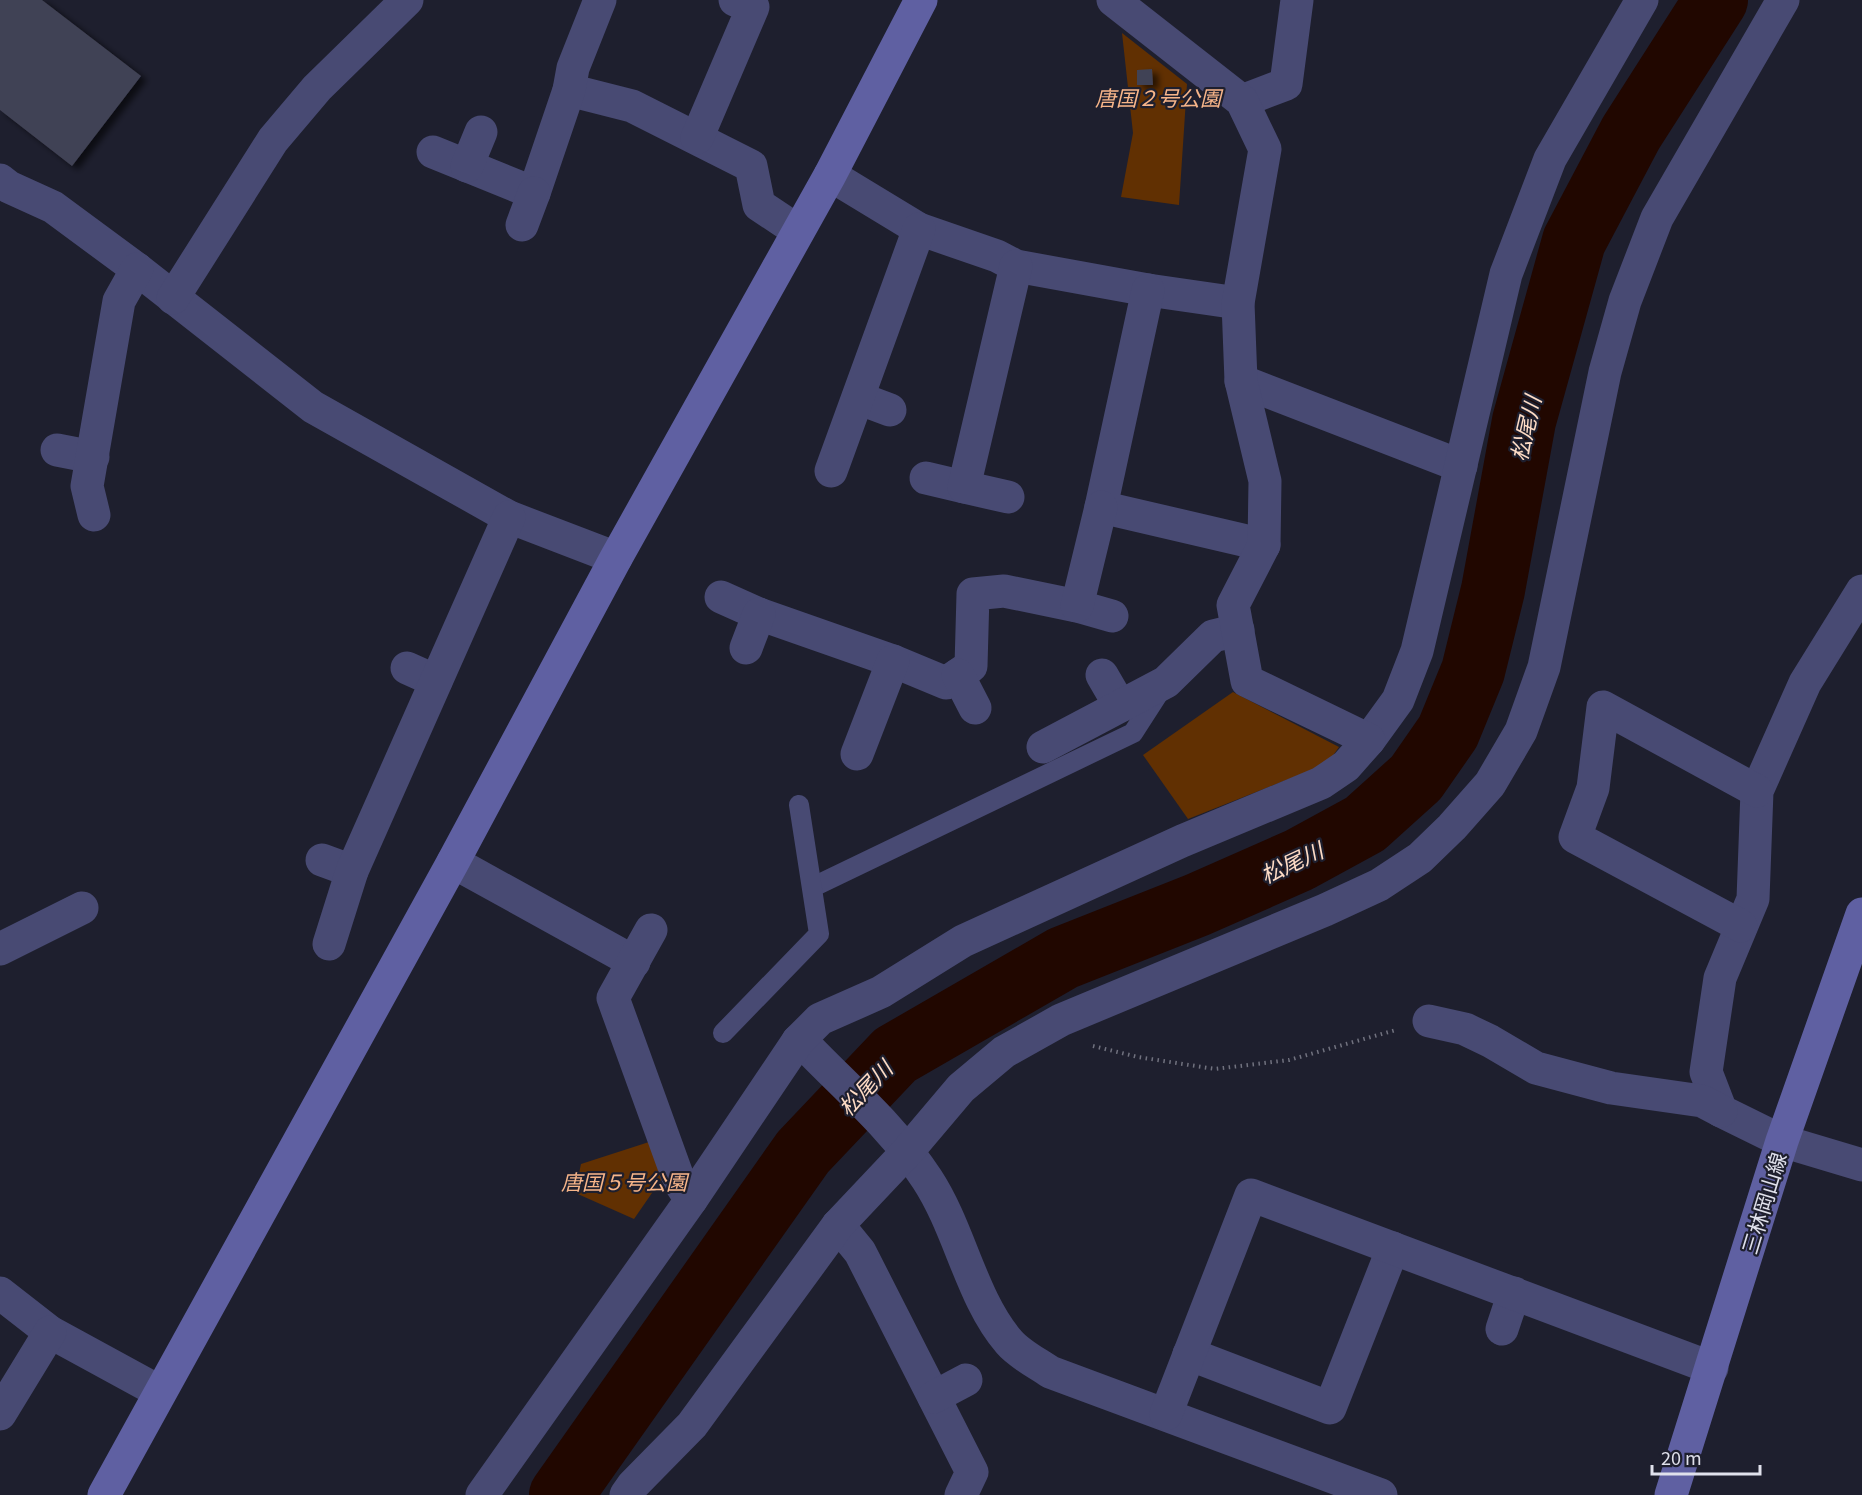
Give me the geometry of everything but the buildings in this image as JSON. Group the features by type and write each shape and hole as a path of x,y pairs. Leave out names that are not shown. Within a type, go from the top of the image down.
{"street":[{"path":"173,298 273,140 316,88 407,0"},
{"path":"522,225 570,90 573,68 600,0"},
{"path":"104,1495 453,862 616,558 830,175 921,0"},
{"path":"1113,0 1242,102 1265,149 1238,303 1241,381 1265,481 1264,545 1233,605 1247,681 1369,740"},
{"path":"1242,102 1286,84 1297,0"},
{"path":"482,1495 804,1045 820,1019 882,992 963,941 1182,841 1321,783 1346,766 1369,740 1398,700 1417,651 1506,274 1550,159 1642,0"},
{"path":"626,1495 692,1425 838,1226 901,1146 961,1088 1004,1052 1061,1020 1325,910 1379,885 1420,858 1452,827 1490,784 1521,731 1544,667 1605,372 1625,300 1658,218 1784,0"},
{"path":"697,138 748,2"},
{"path":"570,90 632,106 751,166 759,205 798,231"},
{"path":"467,166 480,132"},
{"path":"434,152 534,193"},
{"path":"830,175 919,229 998,256 1016,266 1148,290 1238,303"},
{"path":"0,180 9,187 53,207 137,269 313,407 509,517 616,558"},
{"path":"831,471 919,229"},
{"path":"964,487 1016,266"},
{"path":"94,515 87,486 118,301 137,269"},
{"path":"1077,606 1148,290"},
{"path":"1241,381 1461,466"},
{"path":"858,398 890,410"},
{"path":"57,450 93,457"},
{"path":"926,478 1008,497"},
{"path":"1101,507 1264,545"},
{"path":"329,944 337,865 421,675 509,517"},
{"path":"720,597 759,614 893,661 946,683 971,666 973,594 1004,591 1077,606 1112,616"},
{"path":"1721,1111 1706,1072 1720,978 1753,899 1756,791 1805,683 1862,591"},
{"path":"746,648 759,614"},
{"path":"1043,747 1166,682 1213,636 1238,630"},
{"path":"857,754 893,661"},
{"path":"958,675 975,708"},
{"path":"1102,675 1120,706"},
{"path":"1741,926 1575,837 1593,788 1603,707 1756,791"},
{"path":"453,862 634,962"},
{"path":"0,949 82,908"},
{"name":"三林岡山線","path":"1671,1495 1782,1141 1862,914"},
{"path":"651,930 613,998 680,1183 691,1200"},
{"path":"1429,1021 1465,1029 1536,1068 1611,1088 1702,1101 1782,1141 1862,1165"},
{"path":"804,1045 901,1146 927,1179 951,1223 986,1306 1010,1344 1050,1372 1381,1495"},
{"path":"1166,1414 1251,1195 1712,1368"},
{"path":"838,1226 860,1252 972,1472 961,1495"},
{"path":"1189,1354 1330,1408 1393,1248"},
{"path":"0,1293 50,1332 160,1392"},
{"path":"1502,1329 1514,1293"},
{"path":"0,1414 50,1332"},
{"path":"934,1397 966,1380"}],"lane":[{"path":"813,887 1133,733 1166,682"},
{"path":"723,1033 819,934 799,805"}],"path":[{"path":"1061,1020 1066,1039 1138,1057 1215,1069 1289,1060 1429,1021"}],"green space":[{"name":"唐国２号公園","path":"1122,33 1187,84 1179,205 1121,197 1133,133"},
{"path":"1233,692 1339,747 1327,764 1188,819 1143,755"},
{"name":"唐国５号公園","path":"649,1142 663,1177 634,1219 571,1191 578,1178 581,1164"}],"waterway":[{"name":"松尾川","path":"561,1495 803,1152 895,1055 1063,958 1197,905 1299,860 1365,824 1416,778 1448,732 1473,671 1493,590 1524,421 1574,241 1631,133 1716,0"}]}
